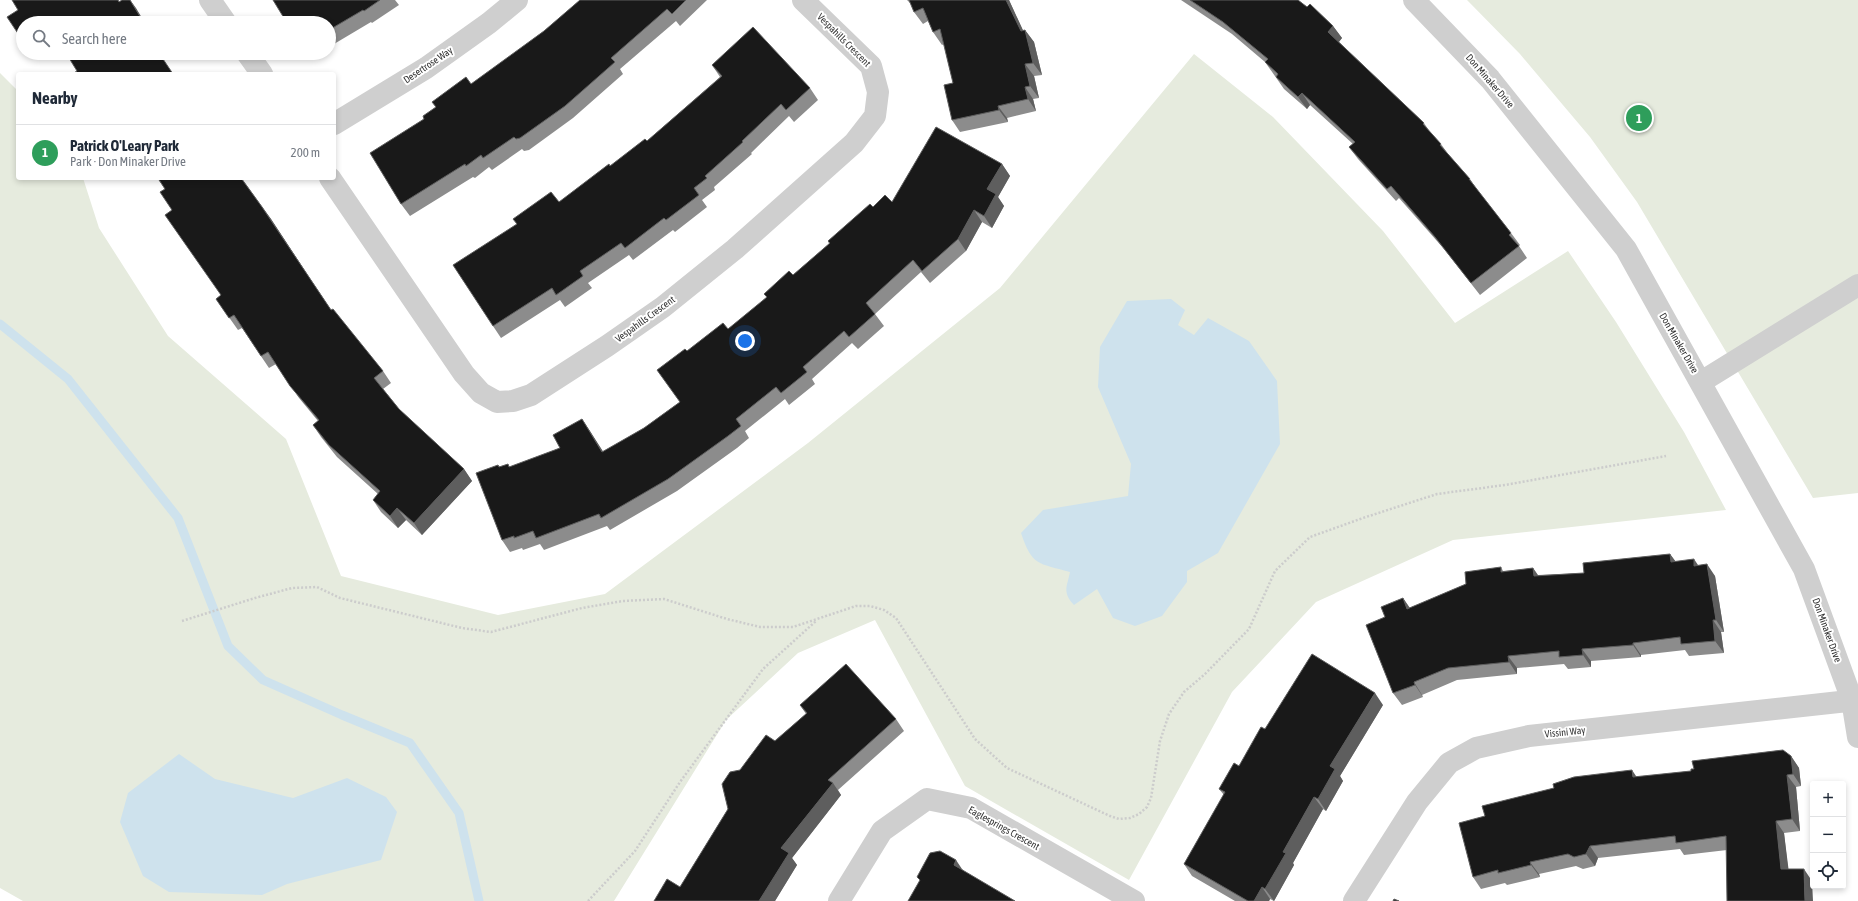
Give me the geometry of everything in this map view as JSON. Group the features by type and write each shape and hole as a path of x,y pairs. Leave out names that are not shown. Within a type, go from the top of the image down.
{"street":[{"path":"210,0 221,16"},
{"name":"Desertrose Way","path":"336,123 426,68 489,23 517,0"},
{"name":"Vespahills Crescent","path":"331,180 464,374 481,393 497,402 514,400 531,395 607,346 675,298 735,249 854,143 875,116 878,92 871,66 803,0"},
{"name":"Don Minaker Drive","path":"1414,0 1490,79 1626,249 1804,569 1855,700 1858,737"},
{"path":"252,60 261,72"},
{"path":"1701,382 1858,285"},
{"name":"Vissini Way","path":"1354,901 1417,802 1449,763 1476,748 1529,736 1855,700"},
{"name":"Eaglesprings Crescent","path":"839,901 882,832 927,799 971,808 1134,901"}],"path":[{"path":"182,621 292,588 317,587 340,598 462,628 491,632 582,608 623,601 664,599 727,619 760,627 793,627 856,606 870,606 884,610 896,618 975,740 1007,768 1110,816 1120,819 1130,818 1139,814 1147,807 1151,798 1160,740 1169,714 1184,692 1205,674 1249,628 1275,571 1310,537 1437,494 1505,485 1666,456"},
{"path":"588,901 634,851 680,782 763,669 818,619"}],"shaded area":[{"path":"1467,0 1858,0 1858,493 1813,498 1637,202 1590,137 1520,54"},
{"path":"1194,54 1273,117 1383,231 1455,323 1568,251 1616,322 1684,432 1726,510 1453,540 1316,602 1232,692 1129,880 965,786 875,620 798,653 726,720 614,901 23,901 0,888 0,73 16,89 16,180 84,180 99,228 168,336 286,439 341,576 498,615 605,594 808,443 1000,288"}],"water":[{"path":"1171,299 1185,310 1178,325 1194,335 1208,318 1249,341 1277,381 1280,444 1218,553 1187,571 1187,582 1162,616 1135,626 1113,618 1097,589 1074,605 1068,596 1066,589 1070,572 1038,562 1029,552 1021,533 1043,510 1128,496 1131,464 1098,387 1100,347 1127,301"},
{"path":"179,754 215,779 293,798 347,778 386,797 397,812 381,860 287,884 262,895 169,892 143,876 120,822 128,793"}],"building":[{"path":"12,0 118,0 119,2 122,0 130,0 140,16 16,16 16,30 7,17 18,10"},
{"path":"273,0 380,0 364,11 363,10 336,26 336,16 283,16"},
{"path":"580,0 686,0 672,14 667,9 611,58 615,62 565,106 520,138 516,139 514,137 483,158 481,155 466,166 465,164 401,204 370,153 424,119 423,116 436,107 432,102 466,77 471,84 544,31"},
{"path":"909,0 1006,0 1021,31 1025,30 1033,63 1025,64 1030,86 1025,87 1028,99 998,106 999,110 952,120 944,85 953,83 940,29 933,32 923,8 914,12"},
{"path":"1190,0 1298,0 1307,7 1310,4 1333,26 1328,32 1424,123 1423,124 1441,144 1440,145 1470,179 1511,233 1509,235 1519,246 1471,283 1435,237 1391,186 1387,189 1349,147 1355,142 1302,93 1298,97 1276,77 1278,74 1265,62 1268,59 1223,22"},
{"path":"753,27 810,88 786,110 781,104 742,141 743,142 705,176 707,178 694,188 699,195 666,220 664,218 625,248 621,243 580,271 583,276 556,295 552,288 493,326 453,265 517,224 513,219 551,192 559,202 645,139 647,141 722,76 712,65"},
{"path":"70,60 164,60 172,72 75,72 77,71"},
{"path":"936,127 1002,164 987,189 996,194 984,216 974,210 958,239 922,271 913,260 866,303 875,314 849,337 844,331 803,367 807,372 781,393 776,387 736,419 741,426 668,479 601,518 599,514 536,538 533,531 514,538 514,536 502,540 476,473 498,465 499,467 508,464 509,467 560,448 553,435 582,419 602,452 644,428 680,402 657,370 685,349 687,351 723,323 728,329 767,297 764,294 789,271 793,275 830,243 828,241 870,204 873,207 885,195 892,202"},
{"path":"159,180 242,180 331,310 333,309 383,371 374,378 399,409 464,469 414,523 397,508 390,516 373,500 380,491 329,445 313,425 319,420 290,386 268,352 261,356 234,315 229,318 216,299 221,295 165,215 172,210 160,192 165,189"},
{"path":"1670,554 1671,562 1694,559 1694,566 1707,564 1716,620 1713,620 1715,641 1681,644 1680,637 1633,643 1633,645 1582,649 1583,655 1559,657 1559,651 1508,656 1509,662 1448,668 1414,682 1415,685 1393,693 1366,625 1385,617 1381,607 1403,598 1407,609 1466,584 1465,572 1501,567 1501,572 1533,568 1534,576 1584,573 1583,563"},
{"path":"1312,654 1375,693 1330,766 1335,769 1318,799 1314,797 1283,852 1286,853 1265,889 1262,887 1254,901 1248,901 1184,864 1225,792 1219,789 1234,763 1239,766 1261,727 1265,729"},
{"path":"846,664 896,719 828,780 833,783 781,848 789,853 759,901 654,901 667,879 680,887 728,809 722,784 730,772 740,770 766,735 775,741 807,713 800,705"},
{"path":"1783,750 1791,756 1793,774 1787,775 1792,819 1776,821 1781,869 1804,869 1805,901 1727,901 1726,836 1676,843 1675,836 1590,846 1586,854 1574,857 1568,854 1530,862 1531,865 1498,873 1498,870 1473,877 1459,823 1485,816 1482,806 1554,788 1553,784 1574,777 1632,770 1633,777 1691,771 1691,769 1694,769 1692,761"},
{"path":"940,851 956,860 954,865 1015,901 908,901 920,880 917,877 930,853"}],"waterway":[{"path":"0,324 68,379 178,518 228,646 263,680 410,743 459,813 479,901"}],"place":[{"name":"Patrick O'Leary Park","path":"1639,118"}]}
